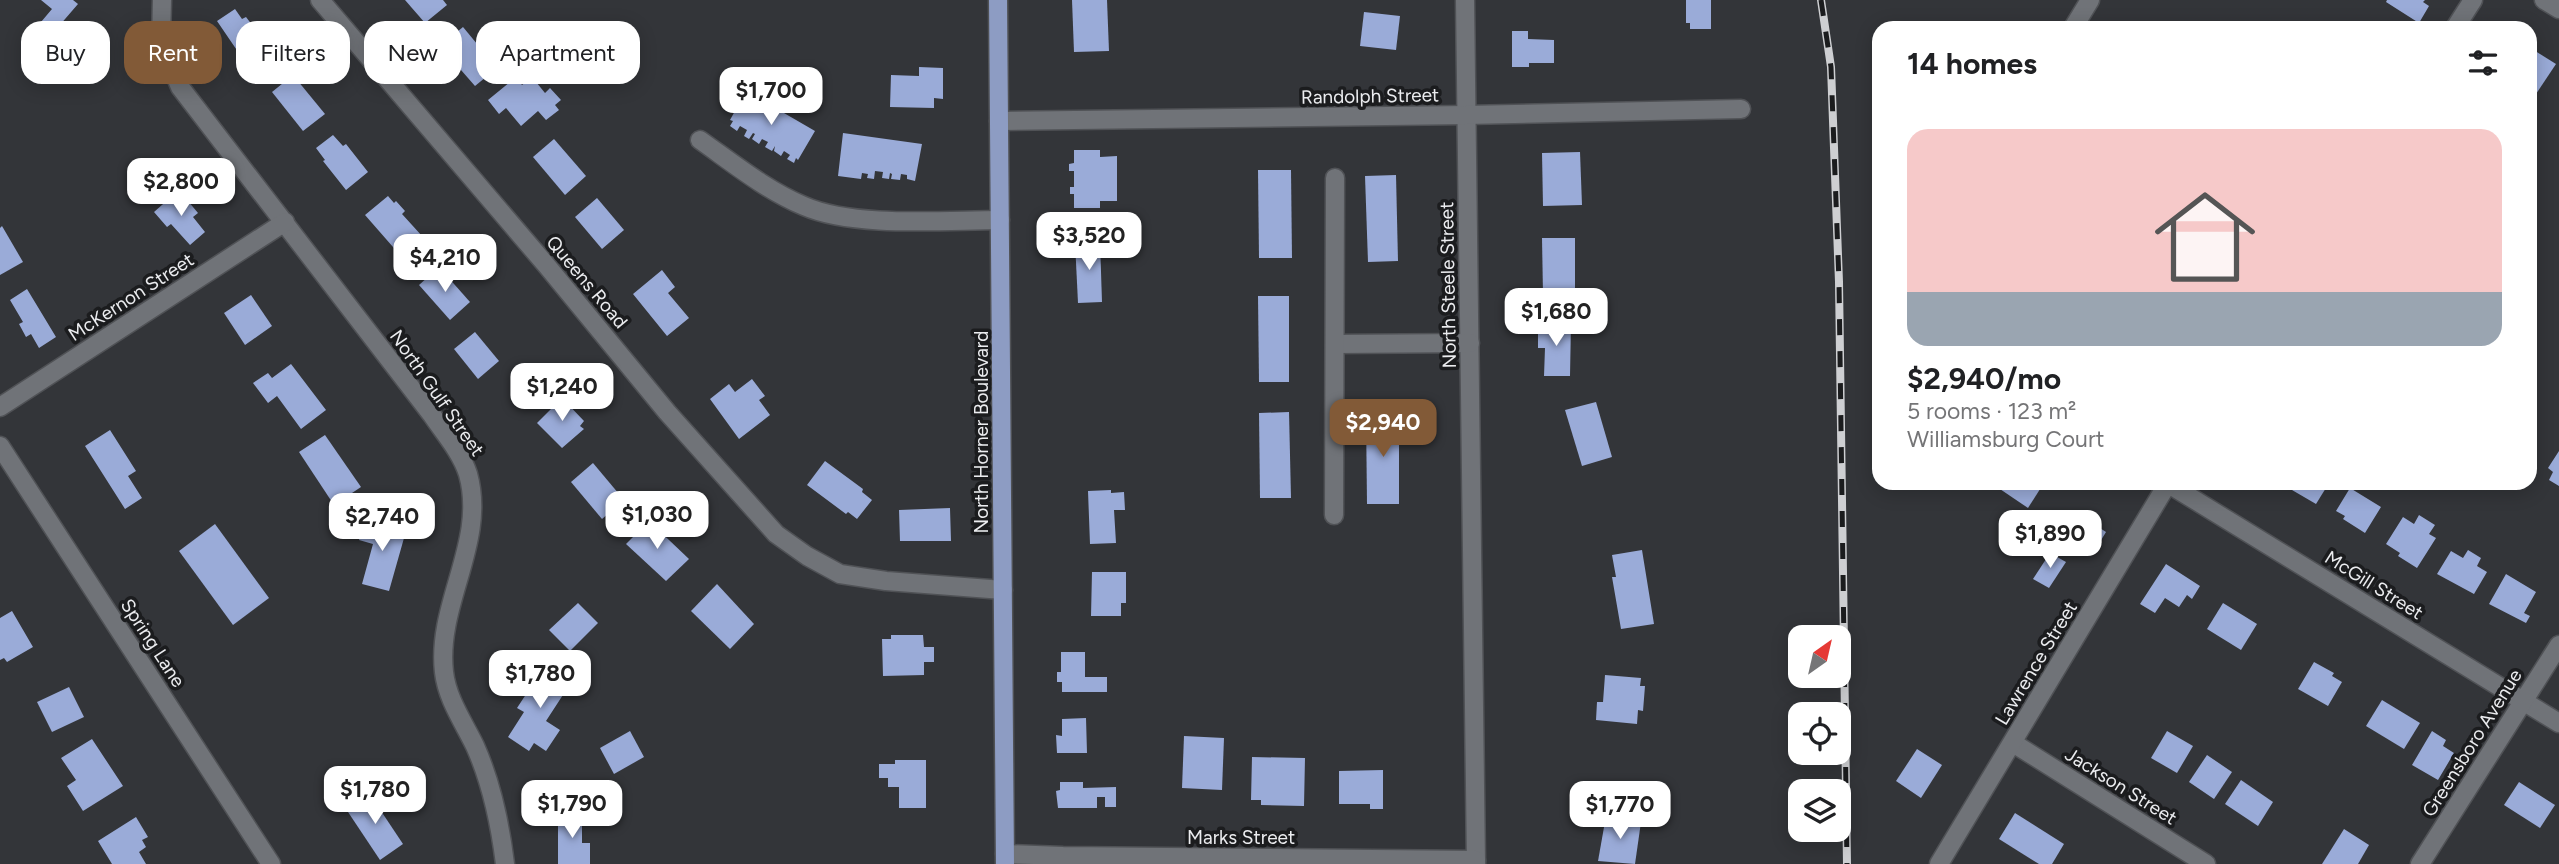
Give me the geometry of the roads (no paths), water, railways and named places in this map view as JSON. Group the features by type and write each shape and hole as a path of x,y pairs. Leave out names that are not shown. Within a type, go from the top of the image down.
{"main road":[{"name":"North Horner Boulevard","path":"998,0 1005,859"}],"street":[{"name":"North Gulf Street","path":"162,0 161,42 180,87 432,415 459,455 467,474 473,520 449,610 444,674 461,721 493,792 505,864"},
{"name":"Queens Road","path":"320,0 547,266 667,412 776,534 807,556 840,574 886,581 1003,590"},
{"name":"North Steele Street","path":"1465,0 1476,862"},
{"path":"2077,21 2090,0"},
{"path":"2460,21 2473,0"},
{"path":"2544,0 2559,9"},
{"name":"Randolph Street","path":"999,121 1741,109"},
{"path":"700,140 774,191 825,213 866,219 1000,220"},
{"path":"1334,515 1335,178"},
{"name":"McKernon Street","path":"0,407 285,222"},
{"path":"1335,344 1470,343"},
{"name":"Spring Lane","path":"0,446 271,864"},
{"name":"Lawrence Street","path":"1939,864 2164,490"},
{"name":"McGill Street","path":"2179,490 2559,723"},
{"name":"Greensboro Avenue","path":"2420,864 2559,645"},
{"name":"Jackson Street","path":"2013,743 2206,864"},
{"name":"Marks Street","path":"1005,859 1063,856 1476,862"}],"railway":[{"path":"1821,0 1831,67 1839,282 1847,864"}]}
